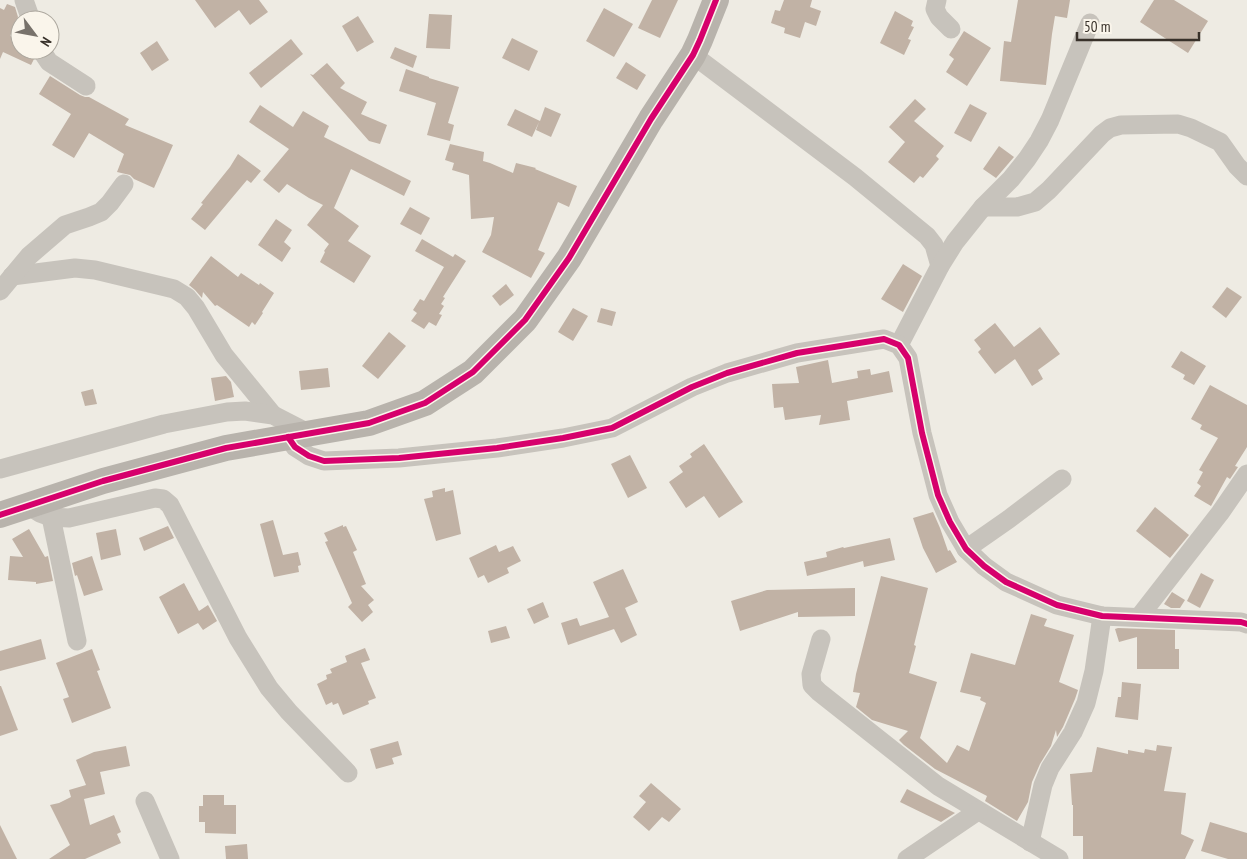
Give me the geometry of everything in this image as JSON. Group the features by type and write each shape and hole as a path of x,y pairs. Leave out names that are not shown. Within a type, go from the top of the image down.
{"street":[{"path":"0,515 40,511 103,482 226,448 369,423 425,403 473,372 526,320 564,265 651,119 694,54 716,0"},
{"path":"938,0 935,9 939,17 951,29"},
{"path":"899,346 940,266 955,242 983,207 1011,179 1039,141 1050,120 1090,23"},
{"path":"694,54 855,177 927,236 934,245 940,266"},
{"path":"48,60 86,86"},
{"path":"983,207 1017,207 1035,202 1049,190 1102,134 1110,128 1121,125 1178,124 1191,128 1220,142 1237,166 1247,176"},
{"path":"0,291 29,256 65,225 89,218 101,212 110,204 124,184"},
{"path":"12,276 76,268 95,270 174,289 187,297 196,308 224,355 273,415 298,435"},
{"path":"298,435 295,447 309,456 324,461 399,458 497,448 563,438 612,428 692,387 727,374 797,353 884,340 899,346 908,358 922,433 938,495 950,522 966,549 984,566 1006,582 1057,605 1102,616 1206,622 1241,622 1247,624"},
{"path":"0,470 164,424 227,412 245,411 273,415"},
{"path":"1139,617 1220,513 1247,474"},
{"path":"966,549 1062,479"},
{"path":"40,511 69,518 155,498 162,499 170,505 238,638 268,688 348,773"},
{"path":"40,511 77,641"},
{"path":"1030,842 1043,785 1050,768 1073,732 1086,703 1094,671 1102,616"},
{"path":"821,639 811,674 812,684 819,692 938,786 1059,859"},
{"path":"145,801 170,859"},
{"path":"907,859 978,811"}],"building":[{"path":"195,0 259,0 268,12 250,25 239,10 215,28"},
{"path":"652,0 678,0 660,38 638,28"},
{"path":"784,0 812,0 810,7 821,11 816,26 805,22 800,38 784,33 785,28 771,23 775,10 780,11"},
{"path":"1018,0 1070,0 1067,18 1055,16 1046,85 1000,81 1004,41 1011,42"},
{"path":"1154,0 1174,0 1208,21 1188,53 1140,22"},
{"path":"7,4 15,7 16,10 10,10 10,55 3,52 0,59 0,8 4,10"},
{"path":"604,8 633,24 614,57 586,41"},
{"path":"895,11 913,21 911,26 914,27 908,39 911,40 904,55 880,43"},
{"path":"429,14 452,15 450,49 426,48"},
{"path":"358,16 374,42 357,52 342,26"},
{"path":"964,31 991,48 967,86 946,72 954,59 949,55"},
{"path":"512,38 538,51 529,71 502,58"},
{"path":"291,39 303,54 261,88 249,73"},
{"path":"157,41 169,60 152,71 140,53"},
{"path":"395,47 417,56 413,68 390,58"},
{"path":"20,60 34,60 31,65"},
{"path":"626,62 646,75 637,90 616,78"},
{"path":"327,63 345,83 340,88 367,102 361,114 387,125 380,144 369,141 310,74 313,75"},
{"path":"406,69 459,87 448,123 454,125 450,141 427,135 436,103 399,91"},
{"path":"50,76 80,95 89,97 129,119 125,125 173,145 154,188 134,179 130,175 117,172 124,154 89,133 74,158 52,145 71,114 39,94"},
{"path":"915,99 926,109 914,121 944,146 936,156 939,159 923,178 920,176 914,183 888,162 905,142 889,127"},
{"path":"970,104 987,113 971,142 954,133"},
{"path":"260,105 293,127 303,111 329,126 324,137 411,181 404,196 351,169 334,208 359,226 348,241 371,256 354,283 320,262 329,244 307,225 323,205 287,184 279,193 263,180 289,149 249,122"},
{"path":"545,107 561,114 551,137 536,130 539,122 532,137 507,125 515,109 540,121"},
{"path":"450,144 484,152 483,161 513,173 516,163 536,168 577,186 569,207 558,202 538,250 545,253 531,278 482,252 491,235 494,217 471,219 469,175 452,170 454,163 445,160"},
{"path":"999,146 1014,157 996,178 983,169"},
{"path":"238,154 261,171 251,183 247,180 205,230 191,219"},
{"path":"410,207 430,218 421,235 400,224"},
{"path":"276,219 292,230 284,242 291,248 282,262 258,245"},
{"path":"422,239 453,257 455,254 466,261 443,297 445,298 441,304 444,306 439,314 442,315 436,326 429,322 424,329 411,321 417,313 413,310 420,299 424,301 444,267 415,251"},
{"path":"211,256 238,277 241,273 274,293 255,325 252,322 249,327 217,305 215,306 203,292 202,298 189,285"},
{"path":"903,264 922,276 903,312 881,299"},
{"path":"506,284 514,295 500,306 492,296"},
{"path":"1227,287 1242,297 1226,318 1212,307"},
{"path":"573,308 588,316 573,341 558,332"},
{"path":"601,308 616,312 612,326 597,322"},
{"path":"995,323 1014,347 1040,327 1060,354 1038,370 1043,379 1032,386 1015,359 995,374 978,352 981,349 974,340"},
{"path":"389,332 406,346 378,379 362,366"},
{"path":"1181,351 1206,366 1194,385 1183,379 1185,375 1171,367"},
{"path":"828,360 832,383 858,378 857,371 870,369 871,375 889,371 893,392 847,401 850,420 819,425 821,415 785,420 783,407 774,408 772,384 799,383 796,367"},
{"path":"328,368 330,387 301,390 299,371"},
{"path":"226,376 231,382 234,397 215,401 211,378"},
{"path":"1210,385 1247,405 1247,447 1235,466 1238,467 1230,479 1227,477 1211,506 1194,496 1201,486 1197,483 1203,472 1199,470 1218,438 1200,429 1202,425 1191,419"},
{"path":"93,389 97,404 85,406 81,392"},
{"path":"704,444 743,502 719,518 704,496 686,508 669,482 683,472 679,466 692,457 690,454"},
{"path":"630,455 647,488 628,498 611,464"},
{"path":"445,488 445,492 453,490 461,534 436,541 424,499 433,497 432,491"},
{"path":"1155,507 1189,535 1170,558 1136,531"},
{"path":"933,512 948,551 950,550 957,562 936,573 923,548 913,518"},
{"path":"273,520 283,555 298,552 301,565 298,566 299,572 274,577 260,524"},
{"path":"343,525 343,527 346,526 357,550 353,552 366,584 361,586 374,600 368,605 373,612 362,622 348,607 352,603 325,542 328,541 324,533"},
{"path":"168,526 174,538 144,551 139,538"},
{"path":"29,529 45,557 48,556 53,581 36,584 36,582 8,580 10,556 23,557 12,539"},
{"path":"116,529 121,555 101,560 96,533"},
{"path":"890,538 895,560 864,567 863,561 807,576 804,562 827,557 826,552 843,547"},
{"path":"496,545 499,552 513,546 521,561 507,568 509,573 488,583 484,575 478,578 469,558"},
{"path":"92,556 103,590 84,596 77,575 75,576 72,563"},
{"path":"623,569 638,602 625,608 637,635 621,643 614,629 568,645 561,623 577,618 580,626 609,617 593,582"},
{"path":"1201,573 1214,580 1200,608 1187,601"},
{"path":"881,576 928,588 909,673 937,682 920,738 947,763 957,745 969,751 986,703 980,700 981,697 960,692 971,653 1015,665 1031,614 1047,619 1044,626 1074,635 1059,682 1078,690 1063,727 1057,737 1056,730 1051,746 1040,764 1032,782 1028,802 1017,821 985,801 987,796 935,769 904,745 899,740 908,731 872,720 856,707 860,693 853,692 856,674"},
{"path":"184,583 199,611 208,605 217,621 203,630 198,623 178,634 159,597"},
{"path":"855,588 855,616 798,617 798,612 740,631 731,601 767,590"},
{"path":"1172,592 1185,600 1180,608 1171,608 1164,604"},
{"path":"543,602 549,617 534,624 527,609"},
{"path":"506,626 510,638 491,643 488,631"},
{"path":"1115,629 1175,630 1175,649 1179,649 1179,669 1137,669 1137,637 1119,642"},
{"path":"41,639 46,659 0,671 0,651"},
{"path":"365,648 370,660 361,663 376,698 368,701 369,704 343,715 338,703 333,705 332,702 326,705 317,684 327,679 326,675 332,673 330,669 347,662 345,656"},
{"path":"92,649 100,670 97,671 111,708 72,723 63,699 69,697 56,663"},
{"path":"1122,682 1141,684 1138,720 1115,717 1118,697 1121,697"},
{"path":"0,686 18,730 0,736"},
{"path":"398,741 402,755 392,758 394,764 376,769 370,749"},
{"path":"1157,745 1172,747 1164,791 1186,793 1181,834 1194,840 1185,859 1083,859 1083,836 1073,836 1070,774 1092,772 1097,747 1128,754 1128,750 1144,753 1145,749 1156,751"},
{"path":"126,746 130,766 100,772 105,794 84,799 90,825 114,815 121,832 117,834 121,843 85,859 49,859 70,845 50,805 71,797 69,790 86,785 76,760 94,752"},
{"path":"651,783 681,809 669,822 662,817 649,831 633,817 646,802 639,796"},
{"path":"907,789 955,813 941,822 900,802"},
{"path":"203,795 224,795 224,805 236,805 236,834 205,833 205,822 199,822 199,806 203,806"},
{"path":"1210,822 1247,833 1247,859 1228,859 1201,851"},
{"path":"0,825 17,859 0,859"},
{"path":"247,844 248,859 226,859 225,846"}],"cycle path":[{"path":"0,515 103,481 226,448 369,423 425,403 473,372 525,320 569,258 651,119 693,55 716,0"},
{"path":"288,437 295,447 309,456 324,461 399,458 497,448 563,438 612,428 692,387 727,373 797,353 884,339 899,345 908,358 922,433 938,495 950,522 966,549 984,566 1006,582 1057,605 1102,616 1241,622 1247,624"}]}
